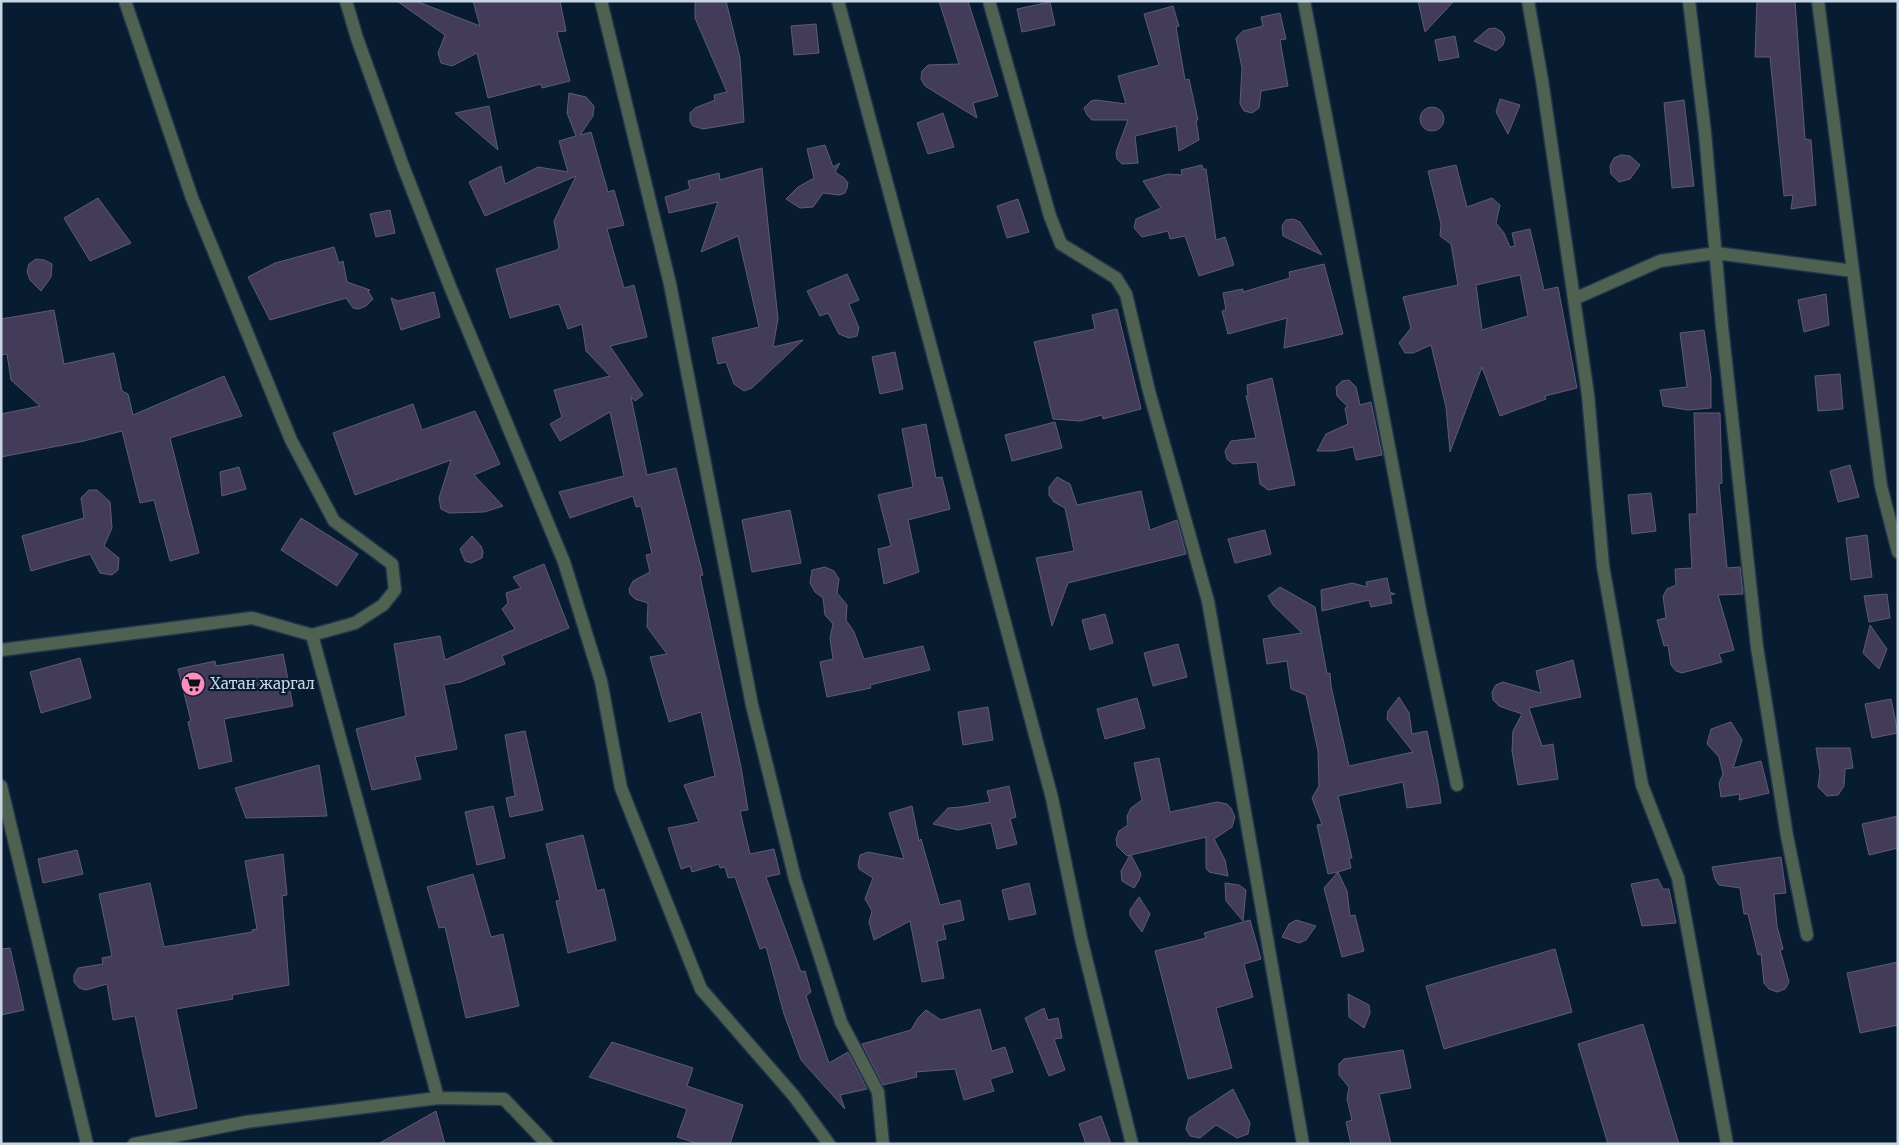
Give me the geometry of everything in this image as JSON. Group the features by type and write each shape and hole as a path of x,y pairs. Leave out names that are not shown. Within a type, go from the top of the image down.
{"street":[{"path":"1,650 252,618 312,635 355,623 383,605 395,590 392,564 334,521 291,440 192,198 126,1"},
{"path":"346,1 390,129 448,284 564,562 601,681 621,788 701,989 794,1096 829,1144"},
{"path":"601,1 670,284 752,705 795,879 841,1022 878,1092 884,1144"},
{"path":"838,1 1052,798 1082,938 1132,1144"},
{"path":"989,1 1050,216 1060,244 1116,278 1126,294 1149,391 1208,600 1303,1144"},
{"path":"1304,1 1421,615 1457,785"},
{"path":"1528,1 1542,80 1588,395 1603,566 1642,785 1678,878 1726,1144"},
{"path":"1689,1 1706,142 1756,647 1787,836 1807,936"},
{"path":"1818,1 1880,486 1898,552"},
{"path":"1574,298 1660,261 1716,253 1853,271"},
{"path":"312,635 438,1098"},
{"path":"1,786 87,1144"},
{"path":"134,1144 246,1122 438,1098 504,1099 547,1144"}],"building":[{"path":"397,1 416,1 480,26 473,1 560,1 566,31 557,32 570,81 542,88 541,84 488,98 477,53 452,66 441,63 438,53 445,35"},
{"path":"695,1 726,1 740,58 744,122 703,129 693,126 690,121 690,113 695,108 715,100 714,95 727,92 695,18"},
{"path":"939,1 968,1 998,96 973,103 977,118 925,86 921,79 922,71 928,65 959,64"},
{"path":"1418,1 1454,1 1425,32"},
{"path":"1757,1 1795,1 1805,139 1811,140 1816,205 1791,209 1793,195 1784,196 1770,57 1755,57"},
{"path":"1050,2 1055,25 1022,32 1017,9"},
{"path":"1173,6 1179,26 1176,27 1185,80 1189,79 1198,120 1196,120 1199,140 1179,151 1176,126 1135,136 1138,163 1122,164 1117,159 1116,152 1128,120 1092,120 1084,108 1091,101 1096,100 1126,104 1118,76 1159,65 1144,14"},
{"path":"1280,13 1286,39 1280,40 1288,86 1261,91 1259,108 1252,113 1244,111 1240,104 1242,68 1236,38 1243,31 1263,26 1261,17"},
{"path":"816,24 819,53 794,55 791,26"},
{"path":"1495,28 1502,32 1505,38 1503,45 1496,51 1474,41 1488,29"},
{"path":"1455,36 1459,57 1439,61 1435,40"},
{"path":"569,93 586,97 594,106 593,116 580,135 591,132 608,192 614,190 624,225 607,229 624,288 634,285 647,337 610,346 643,395 635,401 631,397 647,475 676,468 703,575 700,576 741,767 748,810 740,811 750,854 774,849 780,874 766,877 801,972 805,971 811,992 806,996 829,1063 848,1052 867,1089 840,1095 845,1109 801,1060 784,1014 766,947 760,949 735,877 728,878 725,867 720,868 719,864 692,872 690,866 681,869 668,828 699,822 684,785 715,776 701,712 669,722 650,657 667,654 647,627 648,603 635,599 630,594 629,589 633,581 650,572 646,555 652,554 641,506 636,507 633,496 570,518 559,492 624,476 610,412 560,441 550,424 562,417 554,390 610,376 586,351 582,324 568,329 559,304 510,318 496,269 557,250 559,247 554,221 576,176 485,216 469,182 501,166 505,184 538,167 568,172 559,141 576,136 567,113"},
{"path":"1500,99 1520,105 1508,134 1496,112"},
{"path":"1684,100 1694,186 1672,188 1664,103"},
{"path":"489,106 498,150 455,113"},
{"path":"1432,107 1437,108 1443,114 1443,124 1437,130 1432,131 1427,130 1421,124 1420,119 1421,114 1427,108"},
{"path":"943,113 954,147 928,154 917,123"},
{"path":"825,145 833,167 840,163 835,172 848,183 847,188 845,193 839,195 823,193 813,207 800,208 786,199 798,187 814,178 807,149"},
{"path":"1621,155 1630,156 1640,165 1630,179 1619,182 1611,174 1610,166 1614,158"},
{"path":"1202,165 1203,169 1206,169 1216,240 1225,237 1234,265 1199,276 1185,236 1170,239 1168,231 1142,237 1134,228 1136,219 1161,208 1143,181 1168,174 1182,175 1181,170"},
{"path":"1456,165 1467,207 1492,198 1500,205 1496,223 1504,233 1510,247 1515,246 1512,233 1530,229 1544,290 1558,287 1577,388 1545,396 1546,399 1500,416 1482,367 1450,452 1446,407 1431,345 1413,353 1405,353 1399,343 1411,328 1403,297 1458,285 1451,244 1440,236 1441,224 1428,171","holes":["1520,275 1528,316 1482,330 1476,285"]},
{"path":"762,168 778,319 773,347 803,340 752,388 744,391 734,384 726,362 718,364 712,338 759,327 738,236 701,252 718,202 669,213 665,197 690,189 688,181 719,173 720,180"},
{"path":"98,198 131,243 90,261 64,218"},
{"path":"1018,199 1029,232 1007,238 997,206"},
{"path":"390,210 395,233 376,237 370,214"},
{"path":"1293,219 1300,222 1322,255 1283,236 1282,226 1286,220"},
{"path":"334,247 339,263 343,261 347,282 370,290 368,291 373,299 366,306 359,309 353,308 346,298 270,320 248,277 275,263"},
{"path":"36,259 52,264 51,277 41,291 30,280 27,272 29,264"},
{"path":"1324,264 1343,334 1284,348 1287,318 1228,334 1222,311 1226,310 1223,293 1243,289 1243,292 1290,278 1289,272"},
{"path":"847,274 859,300 849,304 859,328 857,336 849,338 839,334 828,313 820,316 807,291"},
{"path":"434,292 440,317 401,330 391,298 398,301"},
{"path":"1826,294 1829,325 1804,332 1798,300"},
{"path":"1117,309 1141,409 1103,419 1102,415 1080,421 1053,419 1034,342 1095,329 1092,315"},
{"path":"54,310 64,364 114,353 122,391 128,394 133,415 224,376 242,416 170,438 199,553 170,561 154,500 140,503 122,431 84,441 1,457 1,414 40,406 11,380 7,354 1,355 1,319"},
{"path":"1704,330 1711,378 1711,408 1688,410 1663,406 1660,390 1687,387 1680,333"},
{"path":"895,352 903,389 880,394 872,357"},
{"path":"1840,374 1843,409 1818,411 1815,376"},
{"path":"1272,378 1295,485 1268,490 1260,484 1257,462 1233,464 1227,459 1225,451 1231,441 1256,438 1246,396 1248,395 1247,385"},
{"path":"1349,380 1356,387 1360,405 1371,402 1382,455 1356,460 1353,447 1334,451 1317,451 1326,434 1348,424 1345,408 1348,407 1337,396 1336,387 1342,381"},
{"path":"413,404 422,430 475,411 500,464 474,475 503,506 484,512 449,513 441,509 439,498 451,460 355,495 333,433"},
{"path":"1694,413 1720,413 1722,483 1719,484 1727,568 1740,567 1743,594 1718,595 1734,650 1719,654 1722,662 1682,673 1676,671 1671,665 1668,645 1664,646 1657,620 1666,618 1663,596 1667,589 1676,585 1675,569 1692,568 1689,514 1697,514"},
{"path":"1055,422 1062,448 1012,461 1005,435"},
{"path":"926,424 936,478 942,477 950,509 908,520 919,572 884,584 878,549 891,546 878,495 913,487 902,429"},
{"path":"1850,465 1859,497 1838,502 1830,471"},
{"path":"239,467 246,489 222,496 220,472"},
{"path":"1057,477 1070,484 1077,505 1141,491 1150,530 1177,520 1186,554 1068,583 1052,626 1036,558 1074,551 1065,508 1054,502 1049,495 1049,487"},
{"path":"89,490 97,490 110,502 112,528 104,546 119,558 118,570 112,575 100,573 90,554 31,571 22,536 84,518 81,498"},
{"path":"1651,493 1656,531 1632,534 1628,495"},
{"path":"790,510 801,563 752,572 742,520"},
{"path":"301,518 358,554 337,586 281,550"},
{"path":"1265,530 1271,554 1235,563 1228,539"},
{"path":"1867,535 1872,577 1851,580 1846,538"},
{"path":"472,536 481,546 483,552 482,558 471,563 465,561 460,549"},
{"path":"544,564 569,628 502,656 505,664 461,682 444,685 457,749 415,757 421,779 372,790 356,729 406,716 394,644 440,636 445,660 515,629 502,609 508,603 506,593 521,588 513,577"},
{"path":"825,567 834,571 839,579 837,593 847,605 846,620 854,632 864,659 923,646 930,670 870,685 871,688 827,697 820,662 833,659 830,638 833,624 825,615 823,598 815,592 810,583 812,570"},
{"path":"1387,578 1390,592 1395,594 1390,595 1392,603 1371,607 1369,600 1322,611 1321,590 1352,583 1367,587 1366,582"},
{"path":"1280,587 1315,607 1327,674 1330,673 1331,686 1349,766 1413,752 1387,719 1388,711 1399,697 1409,713 1412,734 1427,731 1438,783 1441,803 1407,808 1403,782 1338,796 1352,858 1349,858 1351,868 1328,874 1317,825 1322,824 1312,798 1319,786 1318,751 1306,695 1291,689 1287,661 1267,664 1263,639 1302,633 1273,605 1268,596"},
{"path":"1887,594 1890,618 1869,622 1864,596"},
{"path":"1105,614 1113,643 1090,650 1082,620"},
{"path":"1870,625 1887,649 1879,669 1863,653"},
{"path":"1178,644 1187,677 1153,686 1144,653"},
{"path":"283,654 293,706 224,719 232,761 199,769 188,722 191,721 178,669 215,661 216,666"},
{"path":"80,658 91,698 41,713 30,672"},
{"path":"1573,660 1581,697 1529,708 1542,746 1553,744 1558,779 1518,785 1512,751 1513,731 1522,714 1499,706 1493,700 1492,692 1496,685 1503,682 1541,693 1536,671"},
{"path":"1137,698 1145,728 1105,739 1097,709"},
{"path":"1891,699 1898,733 1872,738 1865,704"},
{"path":"988,707 993,740 963,745 958,712"},
{"path":"1731,722 1742,740 1733,768 1761,761 1769,793 1739,800 1740,794 1721,797 1719,783 1723,774 1719,757 1707,744 1711,729"},
{"path":"525,731 543,810 510,817 506,798 515,796 505,735"},
{"path":"1816,748 1850,748 1853,768 1845,769 1844,786 1838,795 1827,796 1818,787 1820,772"},
{"path":"1159,758 1170,812 1217,802 1227,804 1231,808 1235,817 1232,827 1214,839 1225,860 1228,876 1209,872 1206,868 1206,837 1131,855 1141,874 1139,880 1134,888 1122,881 1121,871 1130,855 1127,856 1117,846 1116,839 1119,831 1128,825 1127,816 1131,808 1142,800 1134,763"},
{"path":"319,765 327,816 246,818 235,788"},
{"path":"1009,786 1016,817 1010,819 1017,844 997,849 991,823 958,830 933,824 948,808 990,802 987,791"},
{"path":"493,806 505,858 477,865 465,812"},
{"path":"912,806 919,841 921,839 940,905 960,900 964,920 943,925 946,939 937,941 944,978 922,982 910,921 874,940 869,922 872,911 865,899 873,878 859,869 858,864 860,855 868,852 904,859 889,813"},
{"path":"1898,816 1898,848 1869,855 1862,824"},
{"path":"583,835 597,891 604,889 616,940 568,953 556,901 560,900 546,844"},
{"path":"77,850 83,874 43,883 38,859"},
{"path":"283,854 287,895 282,896 289,985 232,995 233,999 176,1009 197,1108 156,1117 135,1016 113,1020 107,984 86,990 79,988 74,982 74,975 78,968 103,964 102,958 112,956 99,894 150,883 164,947 252,932 252,930 257,929 245,861"},
{"path":"1781,857 1786,893 1774,894 1777,926 1783,949 1780,950 1789,982 1785,989 1777,992 1769,989 1764,983 1761,954 1758,955 1748,914 1744,914 1740,888 1719,885 1715,879 1712,867"},
{"path":"1338,872 1347,891 1350,916 1355,915 1364,951 1342,957 1324,888"},
{"path":"473,874 491,937 503,934 519,1006 466,1018 445,927 439,928 427,887"},
{"path":"1658,879 1663,889 1669,889 1676,923 1642,926 1631,884"},
{"path":"1029,883 1036,914 1009,920 1002,890"},
{"path":"1225,883 1239,885 1246,890 1243,921 1226,901"},
{"path":"1139,897 1150,914 1142,932 1130,916 1130,910"},
{"path":"1250,920 1261,959 1244,964 1253,997 1216,1008 1232,1068 1188,1079 1155,951 1206,938 1204,933"},
{"path":"1296,920 1316,926 1306,940 1299,943 1282,937 1289,924"},
{"path":"10,948 24,1010 1,1015 1,949"},
{"path":"1555,949 1572,1012 1444,1049 1426,986"},
{"path":"1898,962 1898,1025 1860,1033 1847,973"},
{"path":"1348,994 1369,1005 1370,1013 1364,1028 1349,1017"},
{"path":"1044,1008 1048,1020 1058,1018 1062,1038 1054,1039 1065,1070 1049,1076 1025,1018"},
{"path":"980,1009 992,1051 1005,1047 1013,1072 990,1079 994,1091 964,1100 955,1069 916,1072 917,1077 883,1085 862,1044 911,1030 918,1018 926,1010 941,1020"},
{"path":"1643,1024 1679,1144 1608,1144 1578,1044"},
{"path":"612,1042 693,1068 687,1086 743,1105 730,1144 699,1144 677,1137 687,1109 589,1077"},
{"path":"1403,1050 1411,1088 1379,1094 1391,1144 1351,1144 1346,1122 1352,1120 1347,1099 1349,1087 1339,1075 1339,1064 1344,1059"},
{"path":"1233,1089 1250,1123 1248,1134 1237,1138 1216,1125 1200,1138 1190,1136 1186,1129 1189,1118"},
{"path":"436,1111 445,1144 378,1144"},
{"path":"1101,1116 1111,1144 1086,1144 1079,1124"}],"place":[{"name":"Хатан жаргал","path":"193,684"}]}
